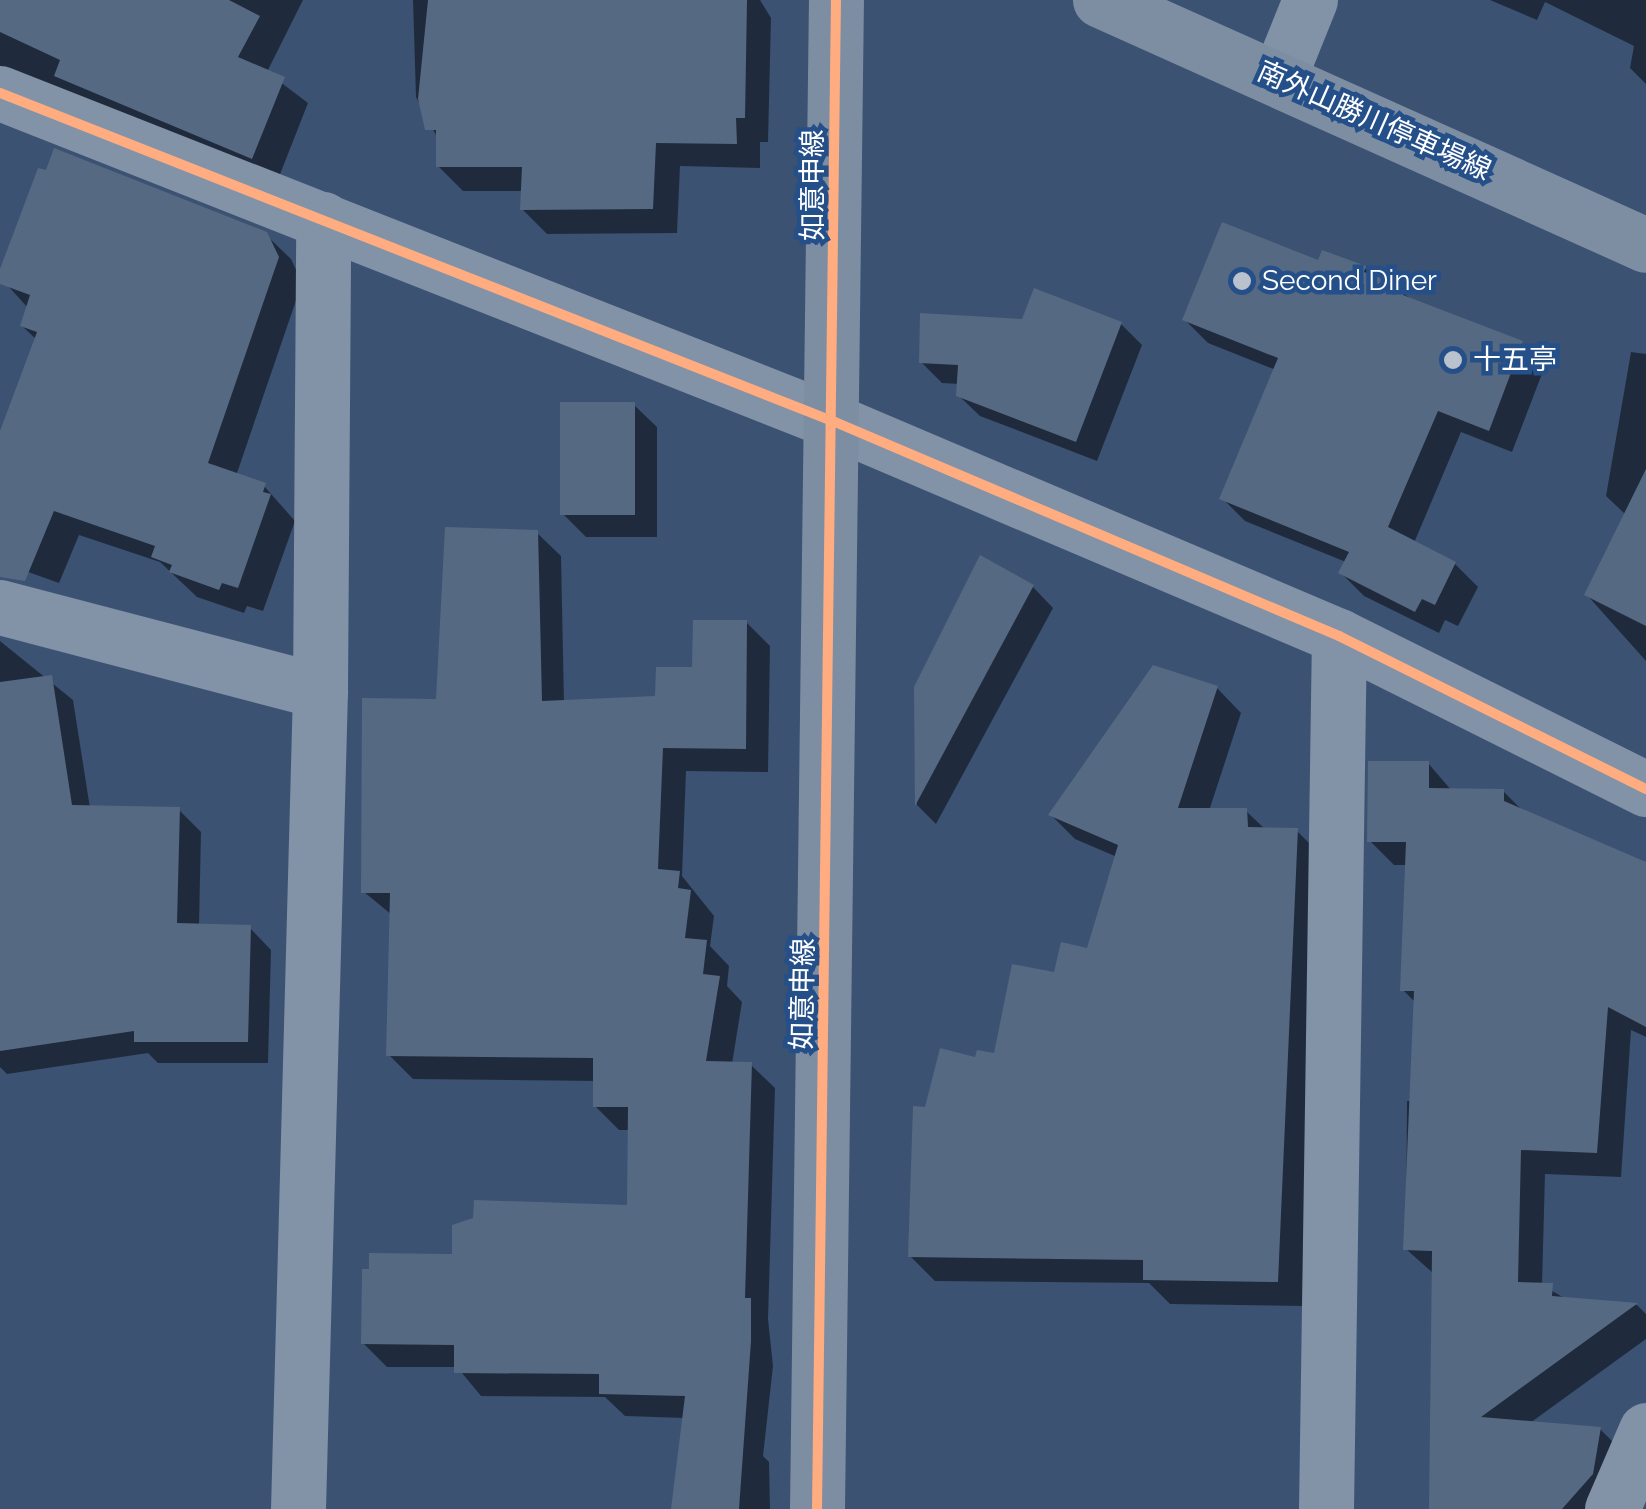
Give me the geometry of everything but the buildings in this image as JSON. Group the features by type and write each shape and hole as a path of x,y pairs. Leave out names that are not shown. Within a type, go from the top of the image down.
{"street":[{"name":"如意申線","path":"817,1509 835,422 836,0"},
{"name":"南外山勝川停車場線","path":"1100,0 1280,77 1646,246"},
{"path":"1280,77 1310,0"},
{"path":"0,93 835,422 1339,636 1646,789"},
{"path":"298,1509 320,691 323,218"},
{"path":"0,607 320,691"},
{"path":"1326,1509 1339,636"},
{"path":"1612,1509 1646,1430"}],"cycle path":[{"path":"817,1509 836,0"},
{"path":"0,93 835,422 1339,636 1646,789"}],"place":[{"name":"Second Diner","path":"1242,281"},
{"name":"十五亭","path":"1453,360"}]}
